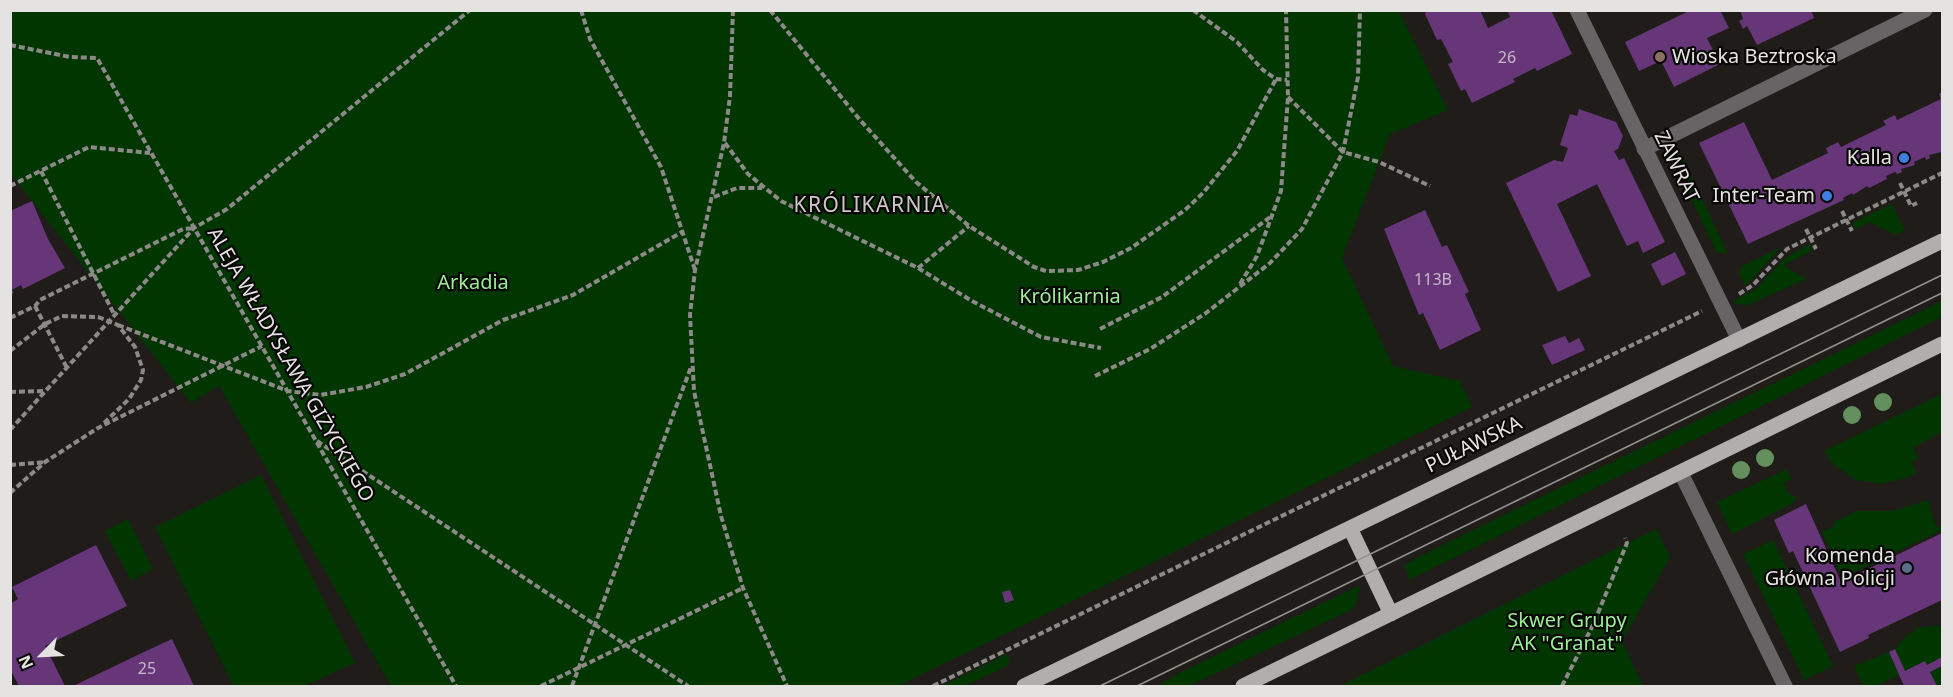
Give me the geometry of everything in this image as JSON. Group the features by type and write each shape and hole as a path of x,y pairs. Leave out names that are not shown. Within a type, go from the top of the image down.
{"main road":[{"name":"PUŁAWSKA","path":"1024,687 1942,241"},
{"path":"1242,687 1942,345"},
{"path":"1350,528 1391,614"}],"street":[{"name":"ZAWRAT","path":"1577,10 1739,340"},
{"path":"1644,149 1925,10"},
{"path":"1681,473 1785,687"},
{"path":"1040,687 1053,673"}],"path":[{"path":"10,430 194,228 227,209 470,10"},
{"path":"581,10 590,39 661,166 695,270"},
{"path":"733,10 732,56 724,143 695,270 690,315 692,364 703,440 721,516 743,588 787,687"},
{"path":"770,10 860,120 916,182 969,226 1034,267 1046,271 1078,270 1103,262 1163,227 1203,193 1237,151 1276,79"},
{"path":"1193,10 1222,29 1276,79 1287,80"},
{"path":"1239,287 1257,256 1281,191 1288,97 1286,10"},
{"path":"1095,375 1180,331 1270,263 1302,229 1343,152 1358,77 1360,10"},
{"name":"ALEJA WŁADYSŁAWA GIŻYCKIEGO","path":"10,45 70,57 97,58 456,687"},
{"path":"1288,97 1343,152 1379,162 1430,186"},
{"path":"724,143 748,174 781,201 918,268 972,301 1041,337 1101,348"},
{"path":"10,186 89,147 151,153"},
{"path":"41,171 115,316"},
{"path":"1729,298 1753,285 1787,249 1942,173"},
{"path":"1900,183 1911,206 1917,203"},
{"path":"713,197 737,188 763,188"},
{"path":"1842,212 1852,231"},
{"path":"1100,329 1162,297 1274,214"},
{"path":"918,268 969,226"},
{"path":"10,318 35,306 40,300 183,229 194,228"},
{"path":"1806,229 1816,249"},
{"path":"10,351 45,324 73,315 111,321 288,391 320,395 366,387 405,374 503,320 573,295 682,232"},
{"path":"35,306 67,368"},
{"path":"933,687 1712,307"},
{"path":"98,428 129,399 141,380 143,370 135,347 118,325"},
{"path":"10,493 45,462 98,428 262,346"},
{"path":"572,687 692,364"},
{"path":"10,392 47,391"},
{"path":"316,441 688,687"},
{"path":"10,465 45,462"},
{"path":"1562,687 1597,615 1627,543 1625,538"},
{"path":"541,687 743,588"}],"green space":[{"path":"11,11 1399,11 1448,110 1390,134 1342,258 1393,366 1460,381 1472,407 898,686 391,686 219,386 191,403 11,174"},
{"path":"1680,152 1728,254 1716,252 1679,172 1677,160"},
{"path":"1892,204 1905,230 1896,235 1870,222 1855,229 1852,223"},
{"path":"1809,244 1812,251 1783,265 1806,279 1748,305 1735,304 1736,299 1756,289 1785,258"},
{"path":"1781,247 1745,286 1739,274 1742,266"},
{"path":"1942,301 1942,317 1409,580 1404,565 1436,548"},
{"path":"1942,394 1942,432 1913,448 1919,458 1911,463 1917,473 1881,484 1855,480 1832,463 1824,451"},
{"path":"1787,469 1791,479 1784,483 1788,493 1797,498 1792,504 1732,534 1717,502"},
{"path":"261,475 355,663 304,686 233,686 155,527"},
{"path":"1928,500 1937,527 1941,526 1942,530 1842,578 1822,532 1834,526 1834,522 1857,511 1892,511"},
{"path":"128,519 153,569 131,581 105,531"},
{"name":"Skwer Grupy AK \"Granat\"","path":"1656,529 1670,557 1622,641 1643,686 1340,686"},
{"path":"1773,540 1833,666 1804,680 1743,554"},
{"path":"1360,585 1356,604 1349,611 1189,686 1158,686 1179,673"},
{"path":"1942,625 1942,657 1927,665 1925,661 1905,671 1895,649 1902,640 1917,628"},
{"path":"1889,652 1900,674 1876,686 1863,686 1854,666"},
{"path":"1007,654 1010,660 1007,666 965,686 942,686"},
{"path":"1942,666 1942,686 1937,686 1930,672"}],"building":[{"path":"1427,10 1480,10 1488,28 1510,17 1507,10 1551,10 1572,54 1537,71 1535,68 1513,79 1515,82 1472,103 1465,89 1461,91 1448,64 1453,62 1441,39 1437,40 1425,14"},
{"path":"1691,10 1720,10 1729,28 1707,38 1720,64 1674,87 1661,61 1639,71 1625,42"},
{"path":"1740,10 1811,10 1814,18 1757,45 1747,26 1743,29 1739,21 1743,19"},
{"path":"1942,92 1942,152 1929,155 1930,158 1926,160 1925,157 1914,162 1915,165 1901,169 1902,172 1886,176 1887,179 1869,188 1867,186 1843,198 1844,200 1748,244 1699,143 1744,122 1772,180 1828,153 1826,148 1838,142 1841,147 1886,125 1883,121 1895,115 1897,120 1941,99 1939,94"},
{"path":"1579,109 1616,122 1623,136 1618,149 1614,151 1619,160 1624,158 1665,242 1643,253 1638,241 1627,246 1597,184 1557,204 1591,276 1558,292 1506,183 1554,160 1563,162 1568,148 1560,145 1570,114 1577,116"},
{"path":"32,201 48,239 65,268 23,289 21,285 12,290 14,293 10,295 10,211"},
{"path":"1425,210 1442,247 1447,245 1469,292 1465,294 1481,330 1440,350 1423,313 1419,315 1384,229"},
{"path":"1675,252 1686,274 1662,286 1651,264"},
{"path":"1565,336 1569,343 1579,338 1585,350 1552,365 1542,345"},
{"name":"Komenda Główna Policji","path":"1806,504 1841,582 1942,533 1942,600 1868,635 1869,638 1840,652 1793,551 1789,553 1774,520"},
{"path":"96,545 127,606 45,646 65,686 19,686 10,669 10,604 18,599 12,587"},
{"path":"1010,590 1014,600 1005,603 1002,592"},
{"path":"172,639 194,686 73,686 146,651"},
{"path":"1895,649 1905,671 1925,661 1927,665 1942,657 1942,666 1930,672 1937,686 1904,686 1889,652"}],"tram line":[{"path":"1100,686 1942,275"},
{"path":"1137,686 1942,293"}],"place":[{"name":"Wioska Beztroska","path":"1660,57"},
{"name":"Kalla","path":"1904,158"},
{"name":"Inter-Team","path":"1827,196"},
{"name":"Komenda Główna Policji","path":"1907,568"}],"district":[{"name":"KRÓLIKARNIA","path":"870,206"}],"park label":[{"name":"Arkadia","path":"473,283"},
{"name":"Królikarnia","path":"1070,297"}]}
